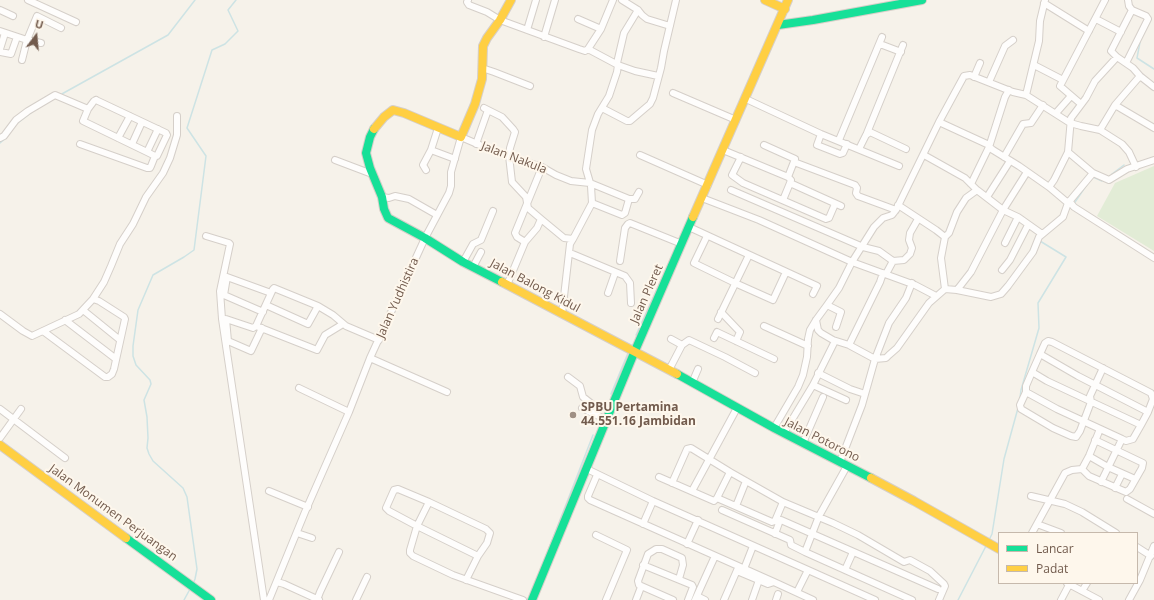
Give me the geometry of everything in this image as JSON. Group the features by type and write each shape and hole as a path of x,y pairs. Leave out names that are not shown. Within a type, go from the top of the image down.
{"street":[{"path":"28,0 76,22"},
{"path":"468,0 467,2 469,5 487,12 500,20 583,50 588,49 636,71 658,76"},
{"path":"426,170 423,165 438,128 461,137 475,104 482,79 483,46 511,0"},
{"path":"527,30 536,0"},
{"path":"544,37 555,0"},
{"path":"588,49 601,29 613,0"},
{"path":"622,0 638,10 648,19 670,26"},
{"path":"602,108 627,121 630,121 650,104 661,68 676,0"},
{"path":"765,0 785,9"},
{"name":"Jalan Pleret","path":"532,600 587,470 634,353 690,228 788,0"},
{"path":"778,25 922,0"},
{"path":"1081,104 1060,86 1105,0"},
{"path":"1126,63 1148,19 1146,16 1132,10 1129,6 1128,0"},
{"path":"1026,95 1039,40 1040,21 1044,1 1089,31"},
{"path":"22,60 27,40 43,6"},
{"path":"0,10 13,16"},
{"path":"562,314 570,244 592,203 590,183 586,169 592,130 609,96 617,72 624,33 638,10"},
{"path":"1132,10 1111,51 1154,87"},
{"path":"37,16 61,28"},
{"path":"578,18 601,29"},
{"path":"1096,19 1121,32"},
{"path":"17,37 11,54 0,51 2,32 41,43"},
{"path":"839,140 882,37"},
{"path":"989,82 1005,46 1013,40"},
{"path":"880,44 901,52"},
{"path":"859,149 904,45"},
{"path":"1049,187 1068,152 1071,118 1086,98 1095,81 1117,57"},
{"path":"974,77 980,63"},
{"path":"1034,65 1063,80"},
{"path":"482,68 530,86"},
{"path":"774,428 798,387 803,375 810,330 846,275 852,262 863,247 874,227 883,218 892,215 897,208 964,76 970,75 1026,95 1070,123 1100,130 1122,144 1129,152 1136,167"},
{"path":"1100,130 1115,105 1140,76"},
{"path":"971,184 989,146 1005,97 1009,90"},
{"path":"673,93 736,120"},
{"path":"0,138 4,136 16,120 28,111 58,96 88,109"},
{"path":"1056,113 1070,96"},
{"path":"746,99 821,134 839,140 898,166"},
{"path":"80,144 150,168 167,135 158,129 96,100 88,109 83,121 155,156"},
{"path":"1004,157 1023,124 1031,123 1043,105"},
{"path":"1115,105 1154,128"},
{"path":"476,144 486,109 502,117 515,132 509,156 512,182 526,197 526,204 530,210 564,238 572,239"},
{"name":"Jalan Balong Kidul","path":"438,128 394,110 389,112 373,131 366,153 388,218 425,238 463,262 634,353"},
{"path":"118,138 130,116"},
{"path":"0,314 30,335 34,336 75,316 93,299 104,282 120,244 133,224 146,196 163,173 170,158 177,135 177,116"},
{"path":"132,144 142,122"},
{"path":"940,122 989,146 1049,187 1070,204 1154,258"},
{"path":"147,152 158,129"},
{"path":"867,133 870,132 906,149"},
{"path":"821,134 817,145 841,154 847,144"},
{"name":"Jalan Nakula","path":"461,137 509,156 542,166 556,175 571,181 590,183 629,199"},
{"name":"Jalan Yudhistira","path":"269,600 349,412 370,358 425,238 449,193 451,186 451,172 461,137"},
{"path":"764,145 795,159 783,200"},
{"path":"430,150 455,159"},
{"path":"723,150 741,157 838,205 829,218 826,219 743,183 732,175 741,157"},
{"path":"1068,152 1093,172 1109,180 1127,169 1154,160"},
{"path":"640,155 708,185"},
{"path":"924,155 965,178 977,190 1004,210 1018,216 1042,234"},
{"path":"336,160 372,174"},
{"path":"987,197 1010,161"},
{"path":"794,162 855,185 858,196 897,208 918,219 945,237"},
{"path":"525,242 516,237 515,233 542,166"},
{"path":"957,290 971,272 1004,210 1027,172"},
{"path":"816,320 818,330 835,341 849,345 875,359 886,358 897,348 929,303 945,289 991,297 1000,294 1008,286 1029,257 1042,234 1063,217 1070,204 1093,172"},
{"path":"731,190 863,247 882,252 893,261 904,260 910,254 912,248 909,240 910,233 918,219"},
{"path":"945,289 942,276 941,258 945,237 949,233 957,212 966,198 977,190"},
{"path":"592,203 622,216 625,213 629,199 637,198 639,192"},
{"path":"382,197 389,198 395,196 409,199 437,215"},
{"path":"702,198 759,220 852,262 912,284 936,296"},
{"path":"463,262 473,244 481,240 494,211"},
{"path":"1004,243 1018,216"},
{"path":"507,285 525,242 537,228 541,219"},
{"path":"620,261 626,228 630,223 682,244"},
{"path":"1002,270 1010,260 1028,224"},
{"path":"690,228 817,286 813,294"},
{"path":"206,236 230,244 220,291 222,320 264,600"},
{"path":"707,236 694,263 735,283 773,300 786,272"},
{"path":"473,267 481,252"},
{"path":"570,253 628,278 631,290 630,303"},
{"path":"718,319 749,255"},
{"path":"849,345 884,274 893,261"},
{"path":"608,293 615,272"},
{"path":"263,312 224,295 227,277 271,293"},
{"path":"805,552 818,516 843,464 875,359 889,323 906,298 912,284"},
{"path":"343,324 325,335 317,350 259,327 253,328 226,319 228,341 251,351 259,327 263,312 274,288 318,306 333,315 343,324 379,340"},
{"path":"43,331 105,377 108,377 112,374 125,322 124,317 99,301 93,299"},
{"path":"266,305 308,324 318,306"},
{"path":"827,305 841,312 836,327"},
{"path":"82,310 120,340"},
{"path":"721,312 740,332 736,341"},
{"path":"65,320 116,359"},
{"path":"764,326 808,346"},
{"path":"714,338 717,332 774,359"},
{"path":"670,339 682,345"},
{"path":"669,370 682,345 689,340 755,373"},
{"path":"784,433 813,385 835,341"},
{"path":"1026,392 1057,409 1084,422 1100,430 1122,440 1126,441 1133,439 1153,401 1153,394 1103,368 1048,341 1045,343 1026,386 1026,392 1022,399 1020,408 1054,428 1076,437 1084,422 1091,402 1090,396 1103,368"},
{"name":"Jalan Potorono","path":"634,353 669,370 774,428 914,501 998,548"},
{"path":"1040,354 1148,412"},
{"path":"370,358 447,392"},
{"path":"692,383 698,368"},
{"path":"1032,372 1141,425"},
{"path":"818,374 850,389 865,394"},
{"path":"568,377 580,386 583,397 597,408 596,414"},
{"path":"813,385 846,400"},
{"path":"299,388 349,412"},
{"path":"803,443 823,397"},
{"path":"582,408 607,420"},
{"path":"692,492 737,408"},
{"path":"0,409 65,458"},
{"path":"0,438 21,409"},
{"path":"1082,470 1100,430"},
{"path":"1033,532 1065,473 1072,470 1082,470 1089,476 1101,482 1124,491 1128,491 1142,468 1142,463 1095,440"},
{"path":"1101,482 1122,440"},
{"name":"Jalan Monumen Perjuangan","path":"0,445 211,600"},
{"path":"672,483 688,448 694,449 730,472 783,502 818,516 858,535 904,562 910,560 930,571 944,583 945,586 939,600"},
{"path":"1089,456 1108,467 1135,479"},
{"path":"587,470 874,600"},
{"path":"659,477 714,501 730,472"},
{"path":"1115,488 1122,474"},
{"path":"597,475 588,496 588,498 594,502 715,556 768,584 774,582"},
{"path":"736,506 746,481"},
{"path":"466,580 478,556 487,544 490,536 488,530 396,488 393,491 386,506 387,510 478,556"},
{"path":"269,491 308,506"},
{"path":"1031,496 1065,504 1082,512 1114,532"},
{"path":"717,498 774,522 783,502"},
{"path":"1127,499 1154,514"},
{"path":"643,524 653,501"},
{"path":"429,502 417,526 410,553 413,556 466,580 523,600"},
{"path":"722,510 790,540 791,545 805,552 912,600"},
{"path":"687,544 698,520"},
{"path":"774,534 781,520 938,589"},
{"path":"1037,524 1058,532"},
{"path":"297,533 312,538"},
{"path":"596,535 627,550 606,600"},
{"path":"724,600 753,546"},
{"path":"1138,579 1151,556 1154,546"},
{"path":"1138,548 1151,556"},
{"path":"673,600 639,585 638,581 643,565 650,551 664,549 682,558 683,565 679,579"},
{"path":"277,582 318,600 320,592 339,552"},
{"path":"845,570 853,552"},
{"path":"705,600 696,598 715,556"},
{"path":"900,572 904,562"},
{"path":"643,565 679,579 692,586 688,600"},
{"path":"740,569 774,582 813,600"},
{"path":"797,592 808,570"},
{"path":"356,600 367,577"},
{"path":"752,600 760,580"},
{"path":"1060,600 1068,584"},
{"path":"1071,584 1094,599"},
{"path":"1082,591 1086,584"},
{"path":"1129,600 1136,584"},
{"path":"636,600 641,587"}],"green space":[{"path":"1154,166 1154,251 1097,216 1115,183"}],"waterway":[{"path":"60,95 168,35 195,0"},
{"path":"193,584 197,569 187,497 183,488 153,461 149,454 147,448 147,417 144,400 151,384 150,380 136,365 133,356 133,346 138,310 153,275 194,250 206,156 187,128 212,50 225,44 238,31 228,10 236,0"},
{"path":"1140,42 1137,58 1154,69"},
{"path":"15,125 36,109"},
{"path":"0,143 6,138"},
{"path":"1112,174 1124,165"},
{"path":"1093,177 1102,181"},
{"path":"1073,205 1088,183"},
{"path":"1020,398 1039,328 1038,303 1066,257 1040,241"},
{"path":"636,335 674,252"},
{"path":"611,394 628,353"},
{"path":"989,540 992,534 1004,459 1018,408"},
{"path":"544,561 593,435"},
{"path":"958,600 986,546"},
{"path":"184,600 190,589"}],"traffic: fast":[{"path":"778,25 922,0"},
{"path":"374,129 370,137 366,153 388,218 425,238 463,262 502,282"},
{"path":"532,600 634,353 693,217"},
{"path":"677,374 774,428 871,478"},
{"path":"126,538 211,600"}],"traffic: slow":[{"path":"374,129 384,117 393,110 404,113 461,137 475,104 482,79 483,46 511,0"},
{"path":"765,0 785,9"},
{"path":"693,217 788,0"},
{"path":"502,282 677,374"},
{"path":"0,445 126,538"},
{"path":"871,478 998,548"}],"place":[{"name":"SPBU Pertamina 44.551.16 Jambidan","path":"573,415"}]}
